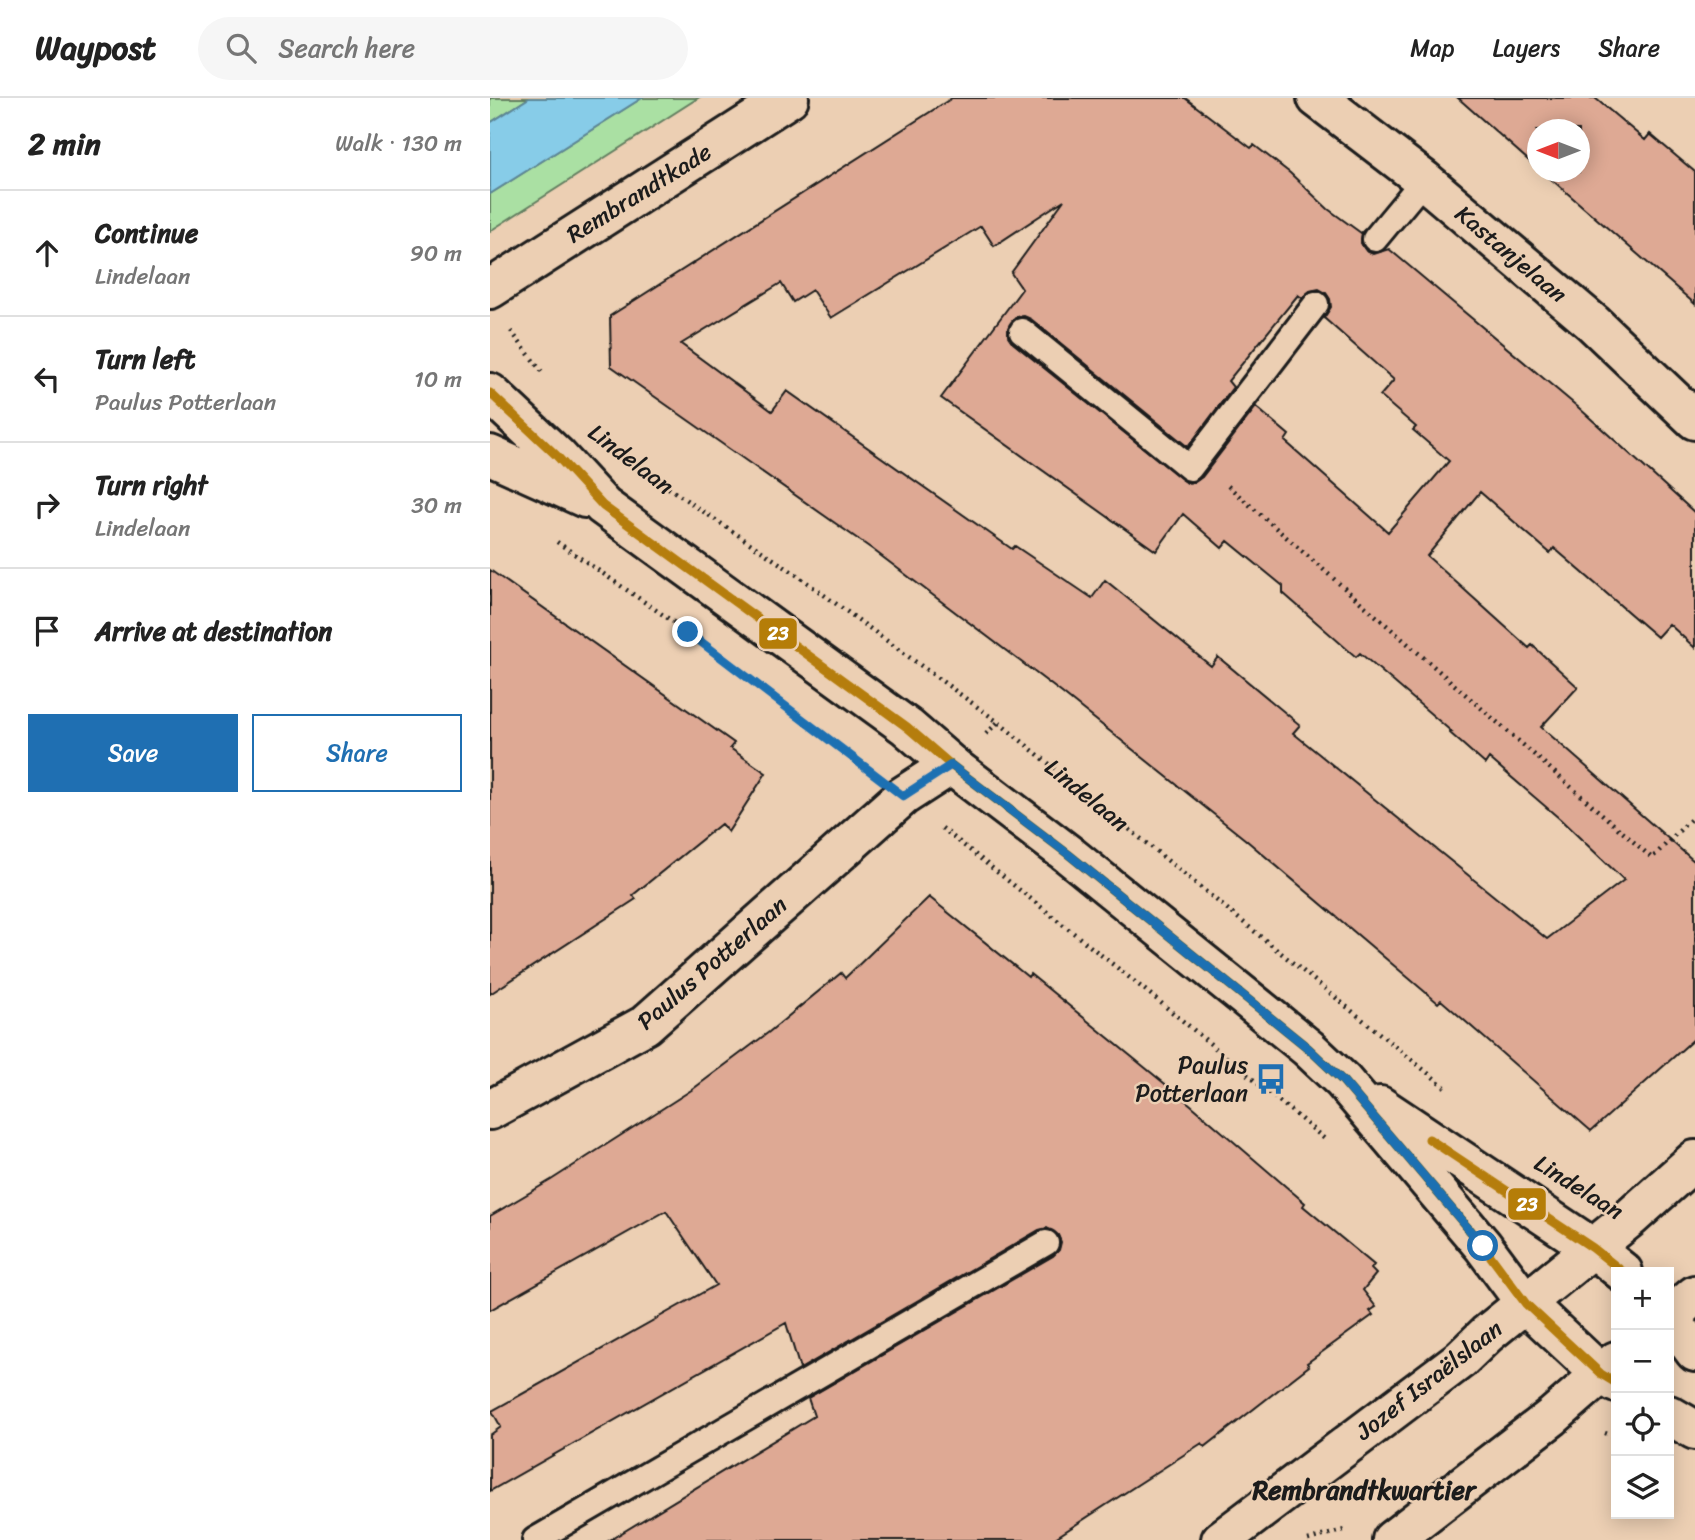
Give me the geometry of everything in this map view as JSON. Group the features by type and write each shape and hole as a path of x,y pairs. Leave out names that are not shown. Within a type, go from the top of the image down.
{"street":[{"name":"Rembrandtkade","path":"490,289 789,98"},
{"name":"Kastanjelaan","path":"1317,98 1424,180 1593,323 1695,420"},
{"name":"Lindelaan","path":"490,393 556,455 603,506 907,727 951,765 1068,854 1308,1048 1343,1081 1483,1246 1526,1304 1611,1373"},
{"name":"Lindelaan","path":"490,455 603,506"},
{"name":"Paulus Potterlaan","path":"490,1110 645,1025 903,796 951,765"},
{"name":"Lindelaan","path":"1343,1081 1593,1248 1617,1267"},
{"name":"Jozef Israëlslaan","path":"1222,1540 1461,1359 1487,1334 1695,1160"},
{"path":"1674,1313 1695,1295"},
{"path":"1674,1324 1695,1352"},
{"path":"1392,1540 1552,1418 1563,1406 1611,1373"},
{"path":"1674,1418 1695,1430"}],"lane":[{"path":"1375,239 1424,180"},
{"path":"1022,331 1189,468 1316,304"},
{"path":"535,1540 1046,1243"}],"path":[{"path":"505,324 545,376"},
{"path":"1197,458 1653,858 1695,815"},
{"name":"Lindelaan","path":"638,468 794,573 998,722 1447,1089"},
{"path":"550,537 688,632 903,796 1160,1002 1336,1149"},
{"path":"1563,1406 1592,1427 1611,1435"}],"green space":[{"path":"490,98 529,98 490,123"},
{"path":"642,98 698,98 490,231 490,194"}],"water":[{"path":"529,98 642,98 490,194 490,123"}],"building":[{"path":"952,98 1185,98 1251,148 1254,145 1290,173 1328,209 1361,233 1363,231 1361,243 1366,251 1373,254 1389,249 1579,408 1695,513 1695,648 1669,624 1657,637 1554,548 1550,553 1480,492 1427,556 1529,648 1532,645 1578,687 1541,727 1695,862 1695,1038 1591,1131 1441,1000 1438,1003 1246,840 1062,693 872,549 611,366 610,316","holes":["1064,200 1011,273 1022,289 941,398 1156,551 1183,514 1222,548 1228,541 1283,586 1283,593 1356,657 1360,653 1485,764 1489,758 1560,819 1624,880 1547,939 1293,733 1300,725 1218,657 1211,666 1105,580 1092,598 1015,546 1012,549 787,391 772,411 681,344 781,283 793,302 812,290 831,318 981,226 994,246","1319,289 1330,299 1331,307 1324,318 1394,380 1380,396 1416,427 1413,430 1449,461 1388,532 1285,441 1289,435 1256,407 1202,477 1187,483 1013,343 1008,336 1008,328 1016,317 1031,319 1188,447 1233,387 1228,381 1298,295 1302,298 1310,291"]},
{"path":"1458,98 1595,98 1645,140 1650,134 1695,172 1695,304 1555,182 1590,182 1590,119 1527,119 1527,159"},
{"path":"490,570 734,743 730,748 766,773 728,832 721,824 633,895 636,899 490,994"},
{"path":"929,897 1028,977 1030,974 1191,1105 1305,1203 1303,1206 1374,1265 1371,1269 1376,1274 1363,1290 1376,1307 1370,1311 1373,1315 1307,1363 1309,1366 1205,1447 1202,1443 1052,1540 610,1540 814,1416 808,1398 1053,1256 1059,1250 1061,1242 1058,1235 1047,1228 1039,1230 800,1369 786,1323 490,1491 490,1435 501,1427 492,1411 716,1285 666,1211 490,1310 490,1216 693,1089 841,973 845,978"}],"transit line":[{"name":"23","path":"490,393 556,455 603,506 907,727 951,765 1068,854 1308,1048 1343,1081 1483,1246 1526,1304 1601,1374 1611,1380"},
{"name":"23","path":"1429,1139 1593,1248 1617,1267"}],"place":[{"name":"Paulus Potterlaan","path":"1271,1079"}],"district":[{"name":"Rembrandtkwartier","path":"1364,1490"}],"route":[{"path":"688,632 903,796 951,765 1068,854 1308,1048 1343,1081 1483,1246"}]}
